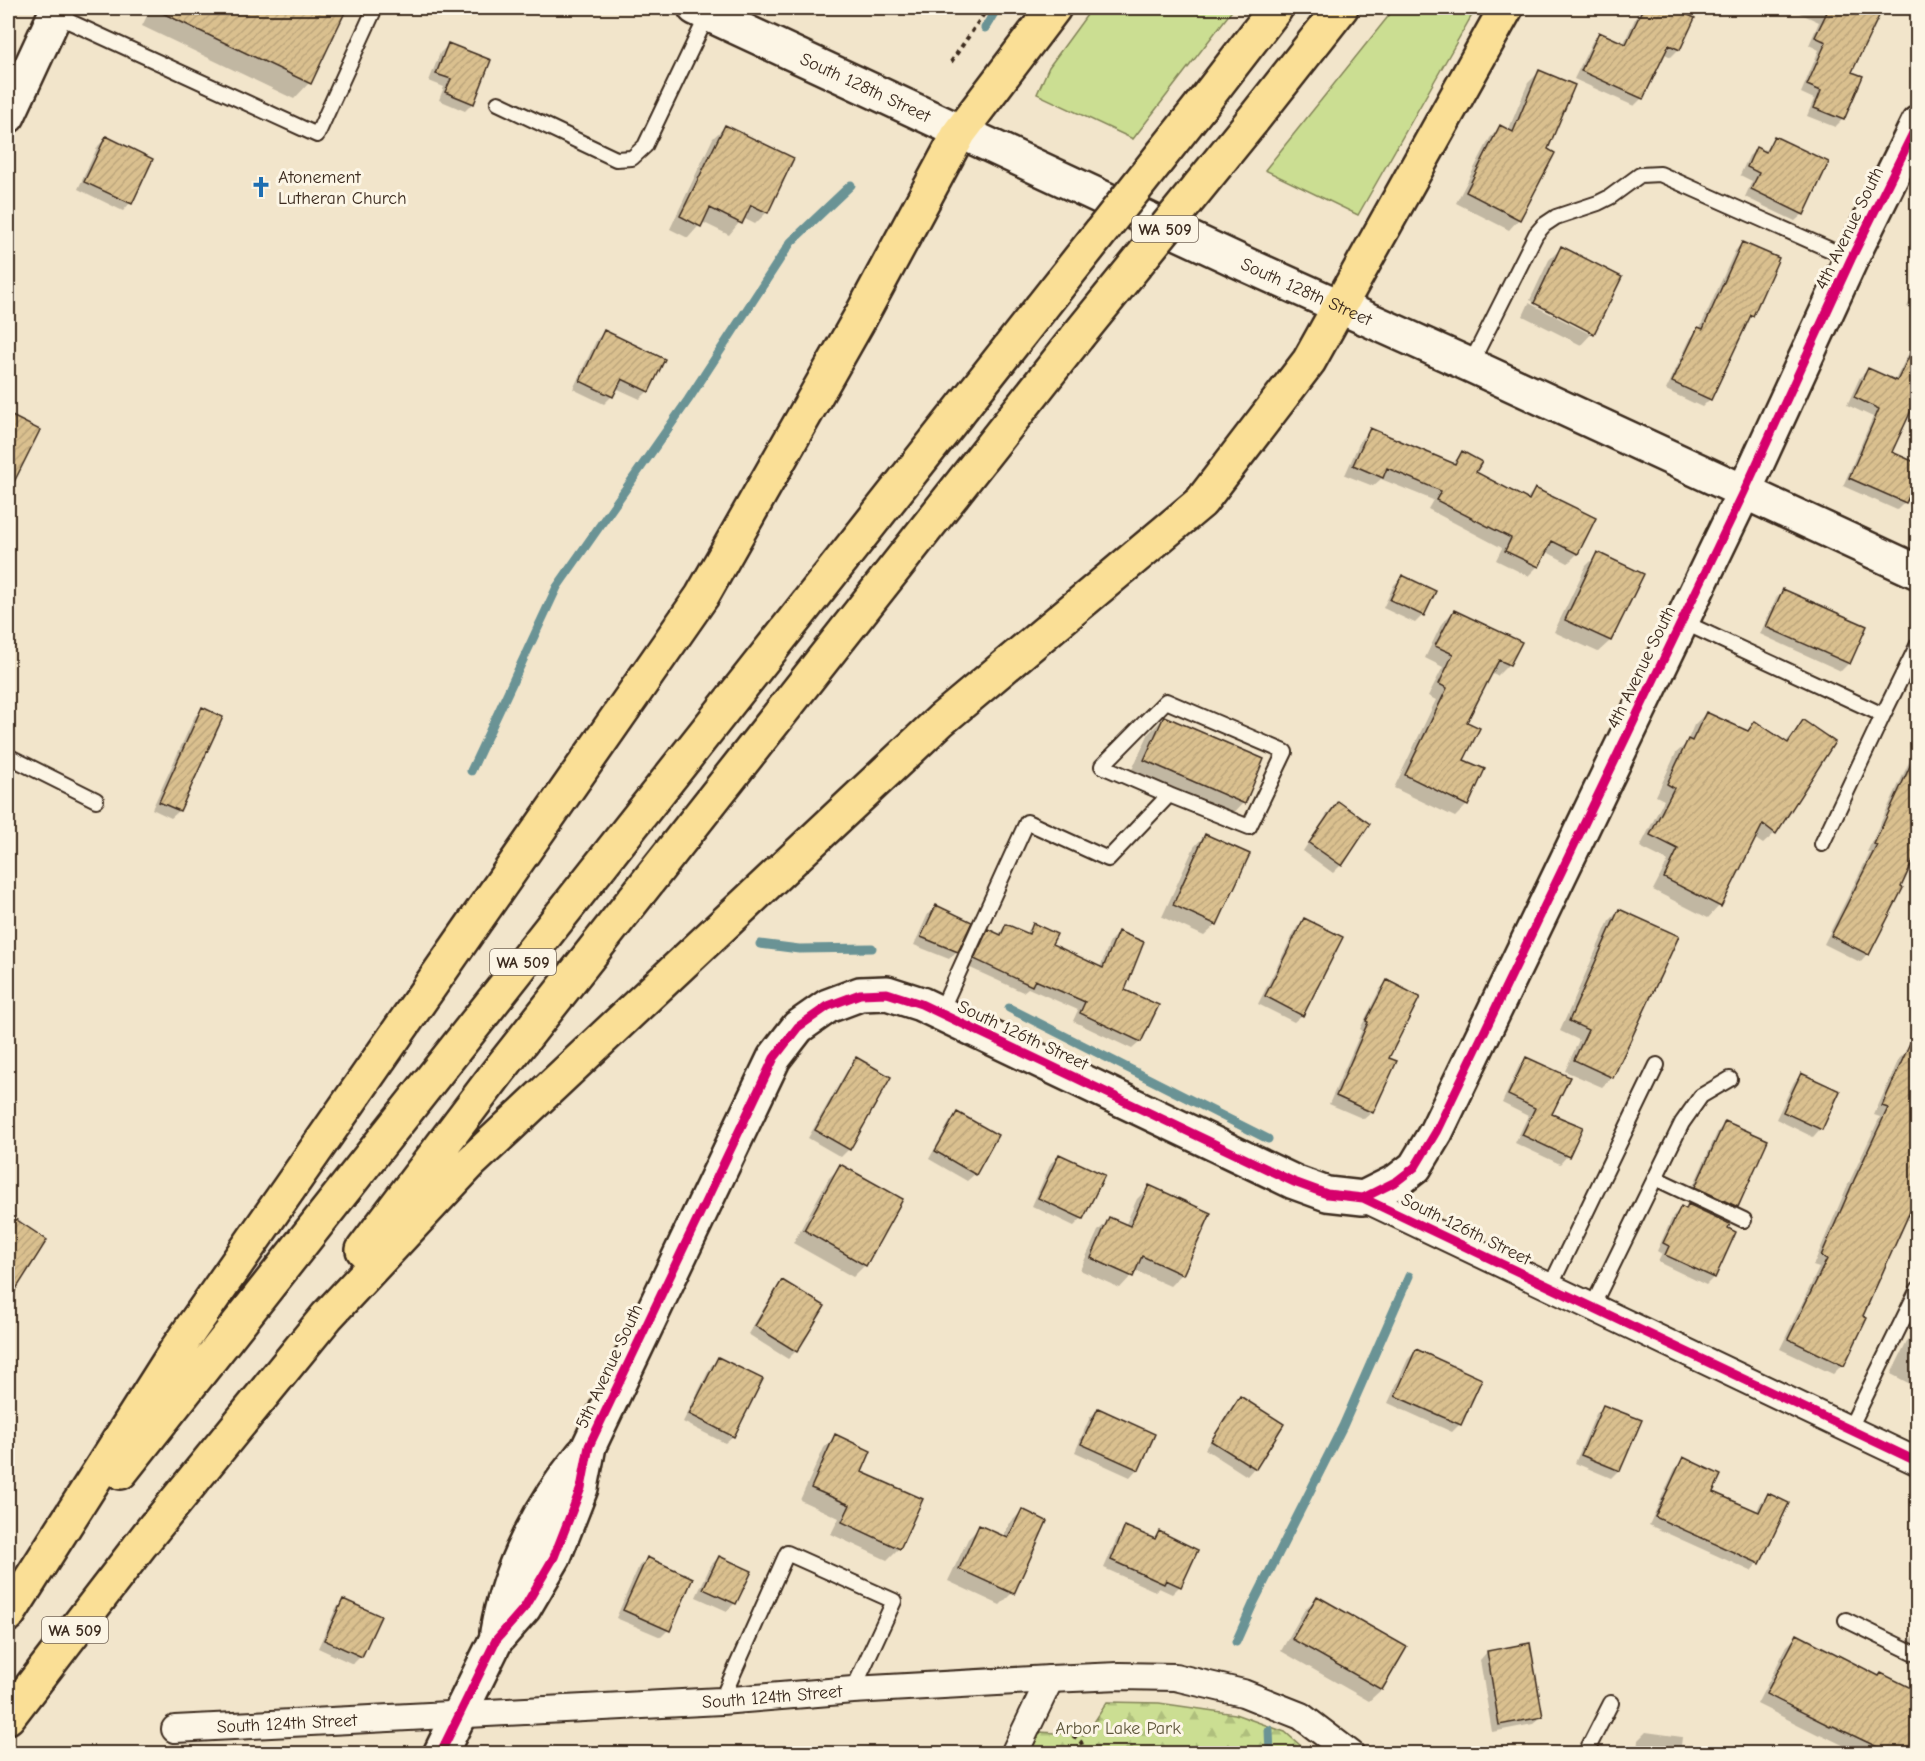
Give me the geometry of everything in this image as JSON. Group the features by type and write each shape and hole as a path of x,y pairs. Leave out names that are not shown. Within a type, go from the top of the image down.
{"highway":[{"path":"8,1615 177,1349 702,597 861,316 960,132 1054,8"},
{"name":"WA 509","path":"8,1615 1276,8"},
{"name":"WA 509","path":"8,1717 497,1073 1077,337 1341,8"},
{"path":"142,1543 327,1316 470,1163 941,720 1201,502 1309,361 1506,8"}],"street":[{"path":"8,116 57,11"},
{"name":"South 128th Street","path":"701,11 1340,308 1470,365 1917,572"},
{"name":"4th Avenue South","path":"1363,1198 1397,1182 1415,1167 1436,1132 1744,492 1851,259 1917,123"},
{"name":"South 126th Street","path":"828,1006 860,994 887,993 921,1004 1294,1182 1328,1194 1363,1198 1917,1462"},
{"name":"5th Avenue South","path":"440,1754 496,1640 524,1608 554,1557 581,1488 590,1446 774,1058 798,1028 828,1006"},
{"name":"South 124th Street","path":"175,1729 721,1701 853,1690 1050,1679 1119,1676 1175,1677 1243,1693 1301,1716 1351,1754"},
{"path":"1014,1754 1050,1679"}],"lane":[{"path":"57,11 317,135 375,8"},
{"path":"498,103 616,159 632,158 645,146 701,11"},
{"path":"1470,365 1536,234 1556,217 1599,203 1640,175 1660,174 1851,259"},
{"path":"1681,621 1883,715"},
{"path":"1822,844 1917,644"},
{"path":"1166,701 1285,752 1249,827 1169,795 1102,766 1166,701"},
{"path":"8,756 96,800"},
{"path":"940,1013 1028,822 1108,859 1169,795"},
{"path":"1550,1287 1657,1065"},
{"path":"1592,1307 1682,1124 1701,1096 1730,1079"},
{"path":"1655,1178 1744,1220"},
{"path":"1849,1430 1917,1289"},
{"path":"721,1701 787,1553 894,1601 853,1690"},
{"path":"1846,1620 1917,1655"},
{"path":"1585,1754 1611,1703"}],"path":[{"path":"951,62 988,8"},
{"path":"1034,1712 1058,1722 1081,1742 1085,1754"}],"green space":[{"path":"1092,8 1234,8 1133,139 1037,94 1049,67"},
{"path":"1395,8 1476,8 1358,215 1265,170"},
{"name":"Arbor Lake Park","path":"1107,1702 1159,1703 1235,1714 1285,1732 1309,1753 1030,1753 1040,1732 1086,1735"}],"building":[{"path":"152,8 347,8 311,84"},
{"path":"1643,8 1672,8 1695,18 1680,50 1669,45 1643,99 1581,71 1599,32 1626,44"},
{"path":"1829,8 1865,8 1880,14 1852,72 1863,76 1844,120 1814,108 1821,91 1807,85 1826,42 1815,37"},
{"path":"448,43 491,60 474,104 445,92 451,79 436,74"},
{"path":"1539,70 1575,85 1548,149 1555,153 1520,220 1466,192 1500,125 1513,132"},
{"path":"725,125 794,158 768,213 751,205 742,224 710,208 701,227 680,216"},
{"path":"106,136 153,159 132,204 84,182"},
{"path":"1774,136 1829,162 1804,215 1751,189 1759,173 1747,167 1756,147 1766,152"},
{"path":"1742,242 1779,258 1711,400 1672,382 1698,327 1703,329"},
{"path":"1561,246 1622,277 1594,334 1534,303"},
{"path":"604,330 665,359 649,392 622,379 613,397 580,381"},
{"path":"1917,340 1917,398 1892,452 1917,463 1917,477 1906,503 1849,478 1879,409 1854,397 1868,368 1897,381"},
{"path":"8,414 40,430 8,494"},
{"path":"1370,428 1455,464 1462,451 1482,462 1476,472 1529,500 1535,488 1596,518 1578,554 1552,541 1539,567 1505,551 1511,538 1436,500 1441,491 1387,468 1383,478 1353,465"},
{"path":"1597,552 1644,574 1611,641 1565,620"},
{"path":"1402,575 1436,591 1424,616 1390,600"},
{"path":"1783,589 1867,626 1850,664 1766,627"},
{"path":"1454,610 1522,642 1510,665 1499,660 1467,722 1480,728 1464,760 1485,769 1468,806 1405,775 1447,688 1439,684 1453,654 1435,646"},
{"path":"202,707 223,717 180,811 159,802"},
{"path":"1706,712 1748,731 1755,721 1788,743 1803,720 1835,742 1776,834 1763,824 1721,907 1664,878 1678,849 1650,835 1674,788 1667,784 1688,739 1692,741"},
{"path":"1164,716 1264,759 1245,804 1144,760"},
{"path":"1917,751 1917,852 1901,887 1903,888 1869,955 1831,936 1877,845 1874,844"},
{"path":"1338,801 1370,824 1342,866 1309,843"},
{"path":"1205,834 1250,854 1217,925 1173,905"},
{"path":"936,905 972,922 958,952 921,937"},
{"path":"1619,909 1679,936 1613,1078 1574,1060 1588,1030 1569,1021"},
{"path":"1304,918 1343,937 1303,1016 1265,996"},
{"path":"1033,923 1057,934 1052,944 1103,968 1118,931 1144,942 1125,990 1159,1005 1141,1042 1080,1013 1085,1002 1035,980 1032,986 974,959 988,929 1001,935 1006,924 1029,934"},
{"path":"1387,980 1420,997 1389,1058 1397,1061 1373,1113 1336,1096 1368,1022 1366,1021"},
{"path":"1917,1027 1917,1196 1863,1316 1867,1318 1844,1366 1788,1339 1827,1259 1821,1256 1888,1108 1882,1106"},
{"path":"856,1057 891,1077 850,1150 815,1130"},
{"path":"1526,1057 1570,1077 1552,1114 1583,1127 1569,1157 1522,1135 1535,1108 1508,1095"},
{"path":"1801,1073 1840,1091 1822,1130 1783,1112"},
{"path":"957,1112 998,1135 976,1175 935,1151"},
{"path":"1725,1121 1768,1140 1738,1207 1695,1187"},
{"path":"1059,1154 1105,1175 1083,1219 1038,1198"},
{"path":"840,1164 903,1199 866,1266 804,1230"},
{"path":"1149,1185 1211,1213 1183,1275 1142,1256 1133,1277 1091,1258 1109,1217 1130,1226"},
{"path":"1688,1204 1730,1224 1728,1228 1736,1232 1715,1278 1665,1255 1669,1246 1663,1243 1681,1206 1686,1209"},
{"path":"8,1214 47,1240 8,1302"},
{"path":"782,1280 825,1306 797,1352 755,1326"},
{"path":"1416,1349 1482,1379 1461,1425 1395,1396"},
{"path":"718,1357 763,1379 734,1437 689,1414"},
{"path":"1240,1396 1284,1424 1256,1469 1211,1441"},
{"path":"1603,1405 1642,1420 1620,1471 1581,1455"},
{"path":"1098,1408 1155,1434 1139,1470 1081,1444"},
{"path":"835,1434 871,1451 862,1472 923,1499 900,1549 842,1522 850,1505 811,1488"},
{"path":"1683,1457 1721,1475 1713,1492 1759,1512 1768,1493 1789,1503 1760,1564 1655,1517"},
{"path":"1022,1509 1047,1521 1014,1594 959,1569 979,1525 1008,1538"},
{"path":"1125,1526 1155,1539 1159,1531 1198,1550 1181,1587 1166,1580 1164,1584 1111,1560"},
{"path":"719,1556 752,1571 736,1604 703,1589"},
{"path":"647,1557 693,1578 670,1631 623,1610"},
{"path":"1317,1596 1407,1647 1382,1690 1292,1639"},
{"path":"343,1599 381,1616 362,1657 324,1640"},
{"path":"1797,1634 1879,1676 1881,1673 1917,1691 1917,1754 1892,1754 1766,1694"},
{"path":"1530,1643 1543,1717 1499,1725 1487,1651"}],"waterway":[{"path":"985,28 997,8"},
{"path":"471,771 557,587 688,400 791,242 851,185"},
{"path":"760,944 799,949 872,948"},
{"path":"1009,1008 1268,1139"},
{"path":"1236,1642 1343,1426 1409,1276"},
{"path":"1269,1730 1270,1754"}],"cycle path":[{"path":"1363,1198 1397,1181 1415,1167 1436,1132 1744,492 1851,259 1918,123"},
{"path":"440,1754 496,1640 524,1608 554,1557 581,1488 589,1446 774,1058 798,1027 828,1006 860,994 887,993 921,1004 1294,1182 1327,1194 1363,1198 1918,1462"}],"place":[{"name":"Atonement Lutheran Church","path":"261,187"}]}
